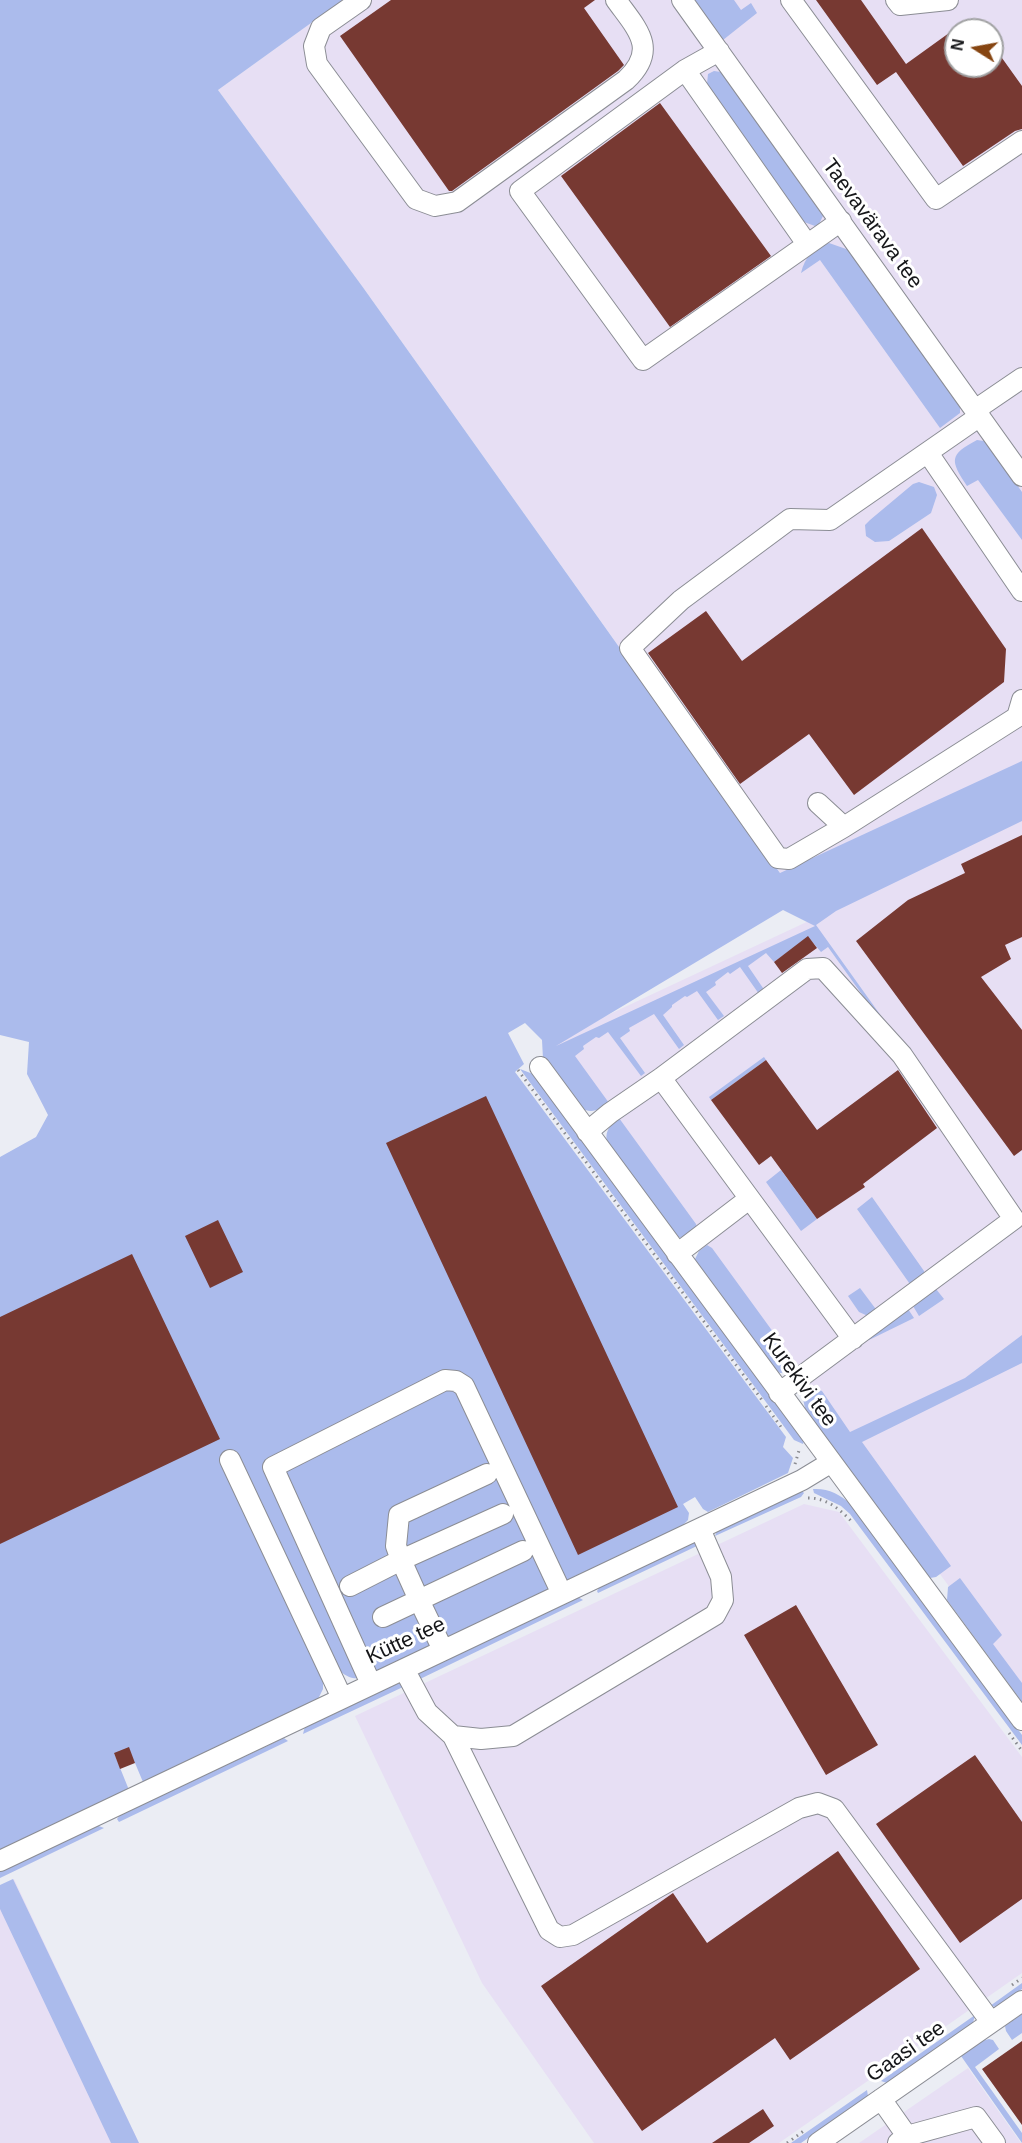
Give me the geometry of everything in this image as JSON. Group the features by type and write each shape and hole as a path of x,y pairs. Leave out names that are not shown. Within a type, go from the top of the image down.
{"street":[{"path":"361,0 321,28 314,46 317,64 416,199 435,206 456,202 626,80 638,69 643,57 643,43 637,29 616,0"},
{"name":"Taevavärava tee","path":"682,0 1022,476"},
{"path":"791,0 936,199 1022,141"},
{"path":"896,0 900,5 948,0"},
{"path":"719,51 685,70 520,191 643,360 841,221"},
{"path":"685,70 807,244"},
{"path":"1022,378 928,453 830,520 790,519 681,600 630,648 778,858 789,859 1017,717 1022,700"},
{"path":"928,453 1022,591"},
{"path":"818,803 844,826"},
{"path":"587,1132 807,969 823,968 902,1055 1014,1219 779,1393"},
{"name":"Kurekivi tee","path":"540,1067 830,1463 1015,1726"},
{"path":"661,1078 853,1339"},
{"path":"677,1254 749,1199"},
{"path":"371,1684 273,1467 445,1380 456,1381 464,1386 562,1594"},
{"path":"230,1460 342,1698"},
{"name":"Kütte tee","path":"0,1861 699,1529 806,1489 830,1463"},
{"path":"443,1650 396,1546 399,1515 487,1474"},
{"path":"350,1586 401,1560 503,1514"},
{"path":"453,1736 481,1739 513,1736 715,1615 723,1600 721,1577 699,1529"},
{"path":"383,1617 523,1551"},
{"path":"404,1669 427,1712 453,1736 549,1930 560,1937 573,1935 799,1808 818,1803 834,1809 991,2022"},
{"name":"Gaasi tee","path":"818,2143 1022,2001"},
{"path":"881,2099 902,2140 976,2117 995,2143"}],"path":[{"path":"518,1070 785,1431"},
{"path":"800,1447 794,1467 806,1489 841,1509 856,1526"},
{"path":"800,1502 806,1489"},
{"path":"1015,1726 1022,1750"}],"shaded area":[{"path":"0,0 343,0 218,90 362,286 780,873 1022,761 1022,821 836,911 816,925 1022,1213 1022,1218 828,947 821,952 808,937 774,962 766,953 748,966 765,991 759,994 740,967 730,974 728,972 715,982 716,985 706,992 724,1016 718,1020 697,991 672,1005 663,1015 684,1045 679,1049 654,1014 629,1028 630,1031 620,1038 645,1073 641,1076 608,1032 583,1046 584,1049 575,1056 609,1103 598,1110 591,1111 578,1107 543,1059 542,1040 525,1023 508,1033 524,1064 515,1072 786,1437 783,1447 793,1458 788,1473 708,1512 703,1509 695,1497 683,1504 689,1513 688,1520 682,1526 367,1677 350,1677 337,1668 323,1677 323,1689 318,1699 143,1782 135,1763 114,1753 129,1790 0,1850 0,1157 36,1137 48,1115 27,1074 29,1042 0,1035","holes":["783,910 815,926 556,1046"]},
{"path":"343,0 1022,0 1022,1686 550,1042 813,919 362,286 218,90"},
{"path":"692,0 734,0 741,10 751,3 757,13 723,40 719,38"},
{"path":"714,71 721,72 821,213 823,216 819,224 815,226 804,222 707,84 708,74"},
{"path":"829,243 849,250 960,406 960,413 940,428 820,260 801,273 810,254"},
{"path":"977,440 984,441 990,447 1022,492 1022,540 978,480 967,486 957,470 955,459 957,454"},
{"path":"919,482 934,487 937,495 931,513 889,541 875,542 866,536 865,525 913,484"},
{"path":"764,1057 766,1060 711,1100 709,1097"},
{"path":"520,1069 533,1074 804,1441 803,1444 794,1440"},
{"path":"619,1118 696,1224 697,1228 684,1238 675,1237 608,1147 606,1137 608,1130"},
{"path":"781,1170 817,1219 801,1231 766,1182"},
{"path":"872,1197 924,1271 925,1275 912,1287 857,1209"},
{"path":"707,1245 712,1248 792,1358 795,1364 792,1372 780,1373 771,1366 694,1261 699,1251"},
{"path":"860,1288 878,1312 868,1316 859,1312 848,1296"},
{"path":"936,1289 944,1299 919,1316 913,1306"},
{"path":"908,1309 914,1318 868,1339"},
{"path":"1022,1335 1022,1363 862,1442 951,1566 936,1577 930,1578 806,1413 802,1394 804,1388 808,1385 822,1391 850,1432 965,1378"},
{"path":"813,1489 833,1492 851,1504 1022,1735 1022,1745 850,1514 841,1506 814,1493"},
{"path":"802,1491 804,1493 801,1497 715,1536 717,1530"},
{"path":"804,1504 839,1512 1022,1757 1022,1973 779,2143 594,2143 482,1983 355,1716"},
{"path":"689,1543 699,1545 598,1593 601,1585"},
{"path":"960,1578 1002,1635 993,1644 1022,1683 1022,1702 947,1600 948,1587"},
{"path":"578,1597 583,1600 418,1680 417,1675 421,1672"},
{"path":"397,1684 402,1684 403,1687 303,1734 305,1726"},
{"path":"284,1738 288,1741 119,1822 117,1819 120,1815"},
{"path":"96,1825 104,1828 0,1878 0,1871"},
{"path":"13,1879 139,2143 111,2143 0,1909 0,1885"},
{"path":"14,1879 139,2143 0,2143 0,1886"},
{"path":"1022,1983 1022,1989 996,2007 990,2006"},
{"path":"1022,2014 1022,2033 1012,2040 1005,2026"},
{"path":"975,2015 973,2023 887,2083 881,2081"},
{"path":"993,2040 999,2049 975,2067 1022,2133 1022,2143 961,2056 982,2041"},
{"path":"968,2068 1021,2143 859,2143"},
{"path":"867,2090 868,2096 801,2143 791,2143"}],"building":[{"path":"391,0 595,0 584,8 624,65 449,191 340,36"},
{"path":"816,0 861,0 906,64 944,37 944,78 1004,78 1004,61 1022,86 1022,129 1015,131 963,166 896,72 877,85"},
{"path":"660,103 771,256 670,327 561,176"},
{"path":"922,528 1006,649 1004,682 854,795 809,734 740,784 648,653 706,611 742,661"},
{"path":"1022,835 1022,937 1005,945 1011,959 981,977 1022,1030 1022,1150 1014,1156 856,941 908,900 965,873 961,864"},
{"path":"808,936 817,948 782,973 774,962"},
{"path":"766,1060 817,1130 898,1070 937,1128 863,1184 865,1187 817,1219 771,1156 759,1165 711,1100"},
{"path":"486,1096 678,1507 578,1555 386,1143"},
{"path":"218,1220 243,1272 210,1288 185,1236"},
{"path":"132,1254 220,1439 0,1544 0,1317"},
{"path":"796,1605 878,1745 826,1775 744,1635"},
{"path":"129,1747 135,1763 120,1769 114,1753"},
{"path":"975,1755 1022,1822 1022,1899 960,1943 876,1824"},
{"path":"838,1851 920,1969 790,2060 775,2038 642,2131 541,1986 673,1893 707,1943"},
{"path":"1022,2041 1022,2125 982,2069"},
{"path":"763,2109 774,2126 749,2143 712,2143"}]}
